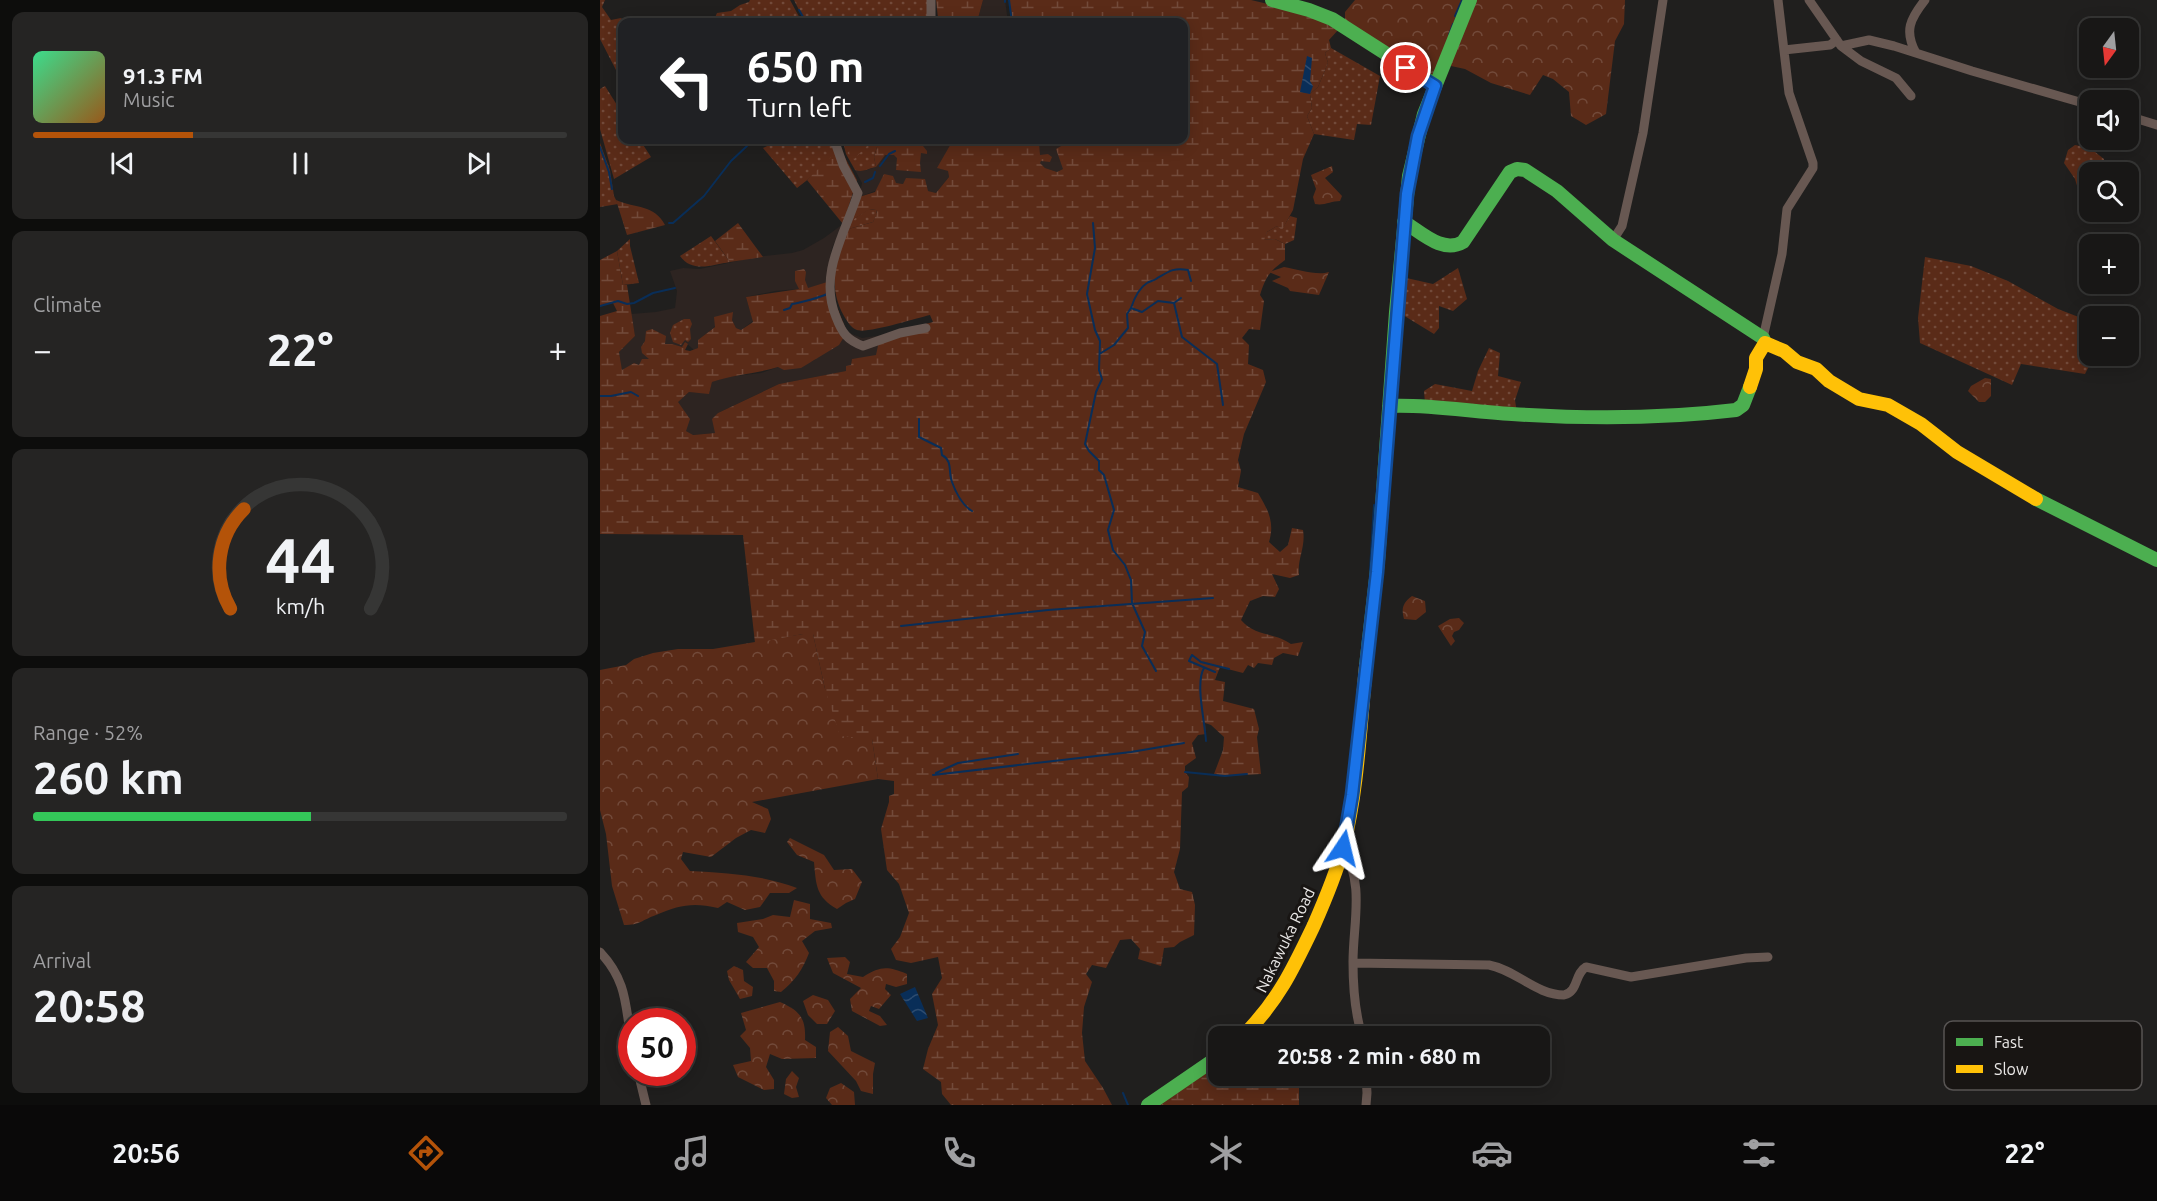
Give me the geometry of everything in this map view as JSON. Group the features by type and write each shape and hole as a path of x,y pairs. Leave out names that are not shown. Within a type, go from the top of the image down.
{"street":[{"path":"931,0 931,18"},
{"path":"1272,0 1309,10 1332,20 1435,86"},
{"name":"Nakawuka Road","path":"1254,1026 1264,1015 1290,976 1318,917 1343,848 1352,795 1377,572 1404,222 1412,162 1421,125 1470,0"},
{"path":"1613,240 1622,226 1643,133 1664,0"},
{"path":"1389,406 1418,405 1506,414 1616,419 1736,410 1743,405 1756,369 1756,358 1764,341 1782,254 1787,209 1813,168 1789,93 1778,0"},
{"path":"1809,0 1839,43 1861,61 1896,78 1911,96"},
{"path":"1916,53 1908,32 1914,14 1925,0"},
{"path":"1898,47 1909,38"},
{"path":"1784,50 1869,40 2079,102"},
{"path":"2139,120 2157,125"},
{"path":"835,144 858,193 830,271 829,291 833,311 840,328 850,341 863,346 900,333 927,328"},
{"path":"1404,222 1437,242 1456,247 1463,242 1510,172 1522,169 1557,191 1613,240 1764,341 1784,351 1797,362 1816,369 1829,381 1859,399 1888,405 1921,424 1957,452 2048,506 2157,560"},
{"path":"1343,848 1350,860 1358,895 1353,963 1359,1026"},
{"path":"600,952 620,978 627,1008"},
{"path":"1353,963 1489,965 1510,972 1548,992 1564,995 1573,990 1581,970 1586,967 1631,977 1746,958 1768,957"},
{"path":"1148,1105 1208,1064"},
{"path":"641,1086 646,1105"},
{"path":"1366,1086 1366,1105"}],"shaded area":[{"path":"983,0 1005,0 1007,18 978,18"},
{"path":"879,144 951,144 938,168 948,171 949,177 936,193 928,191 907,178 903,184 896,183 859,197 862,183 855,170 864,171 876,167"},
{"path":"1039,144 1081,144 1063,169 1057,172 1045,168 1040,163"},
{"path":"843,224 832,248 827,282 810,288 775,291 746,297 753,321 741,330 736,328 732,320 732,312 699,340 698,348 694,350 685,342 682,348 639,365 634,363 622,371 619,352 635,336 631,314 675,308 677,291 670,271 683,268 700,269 756,257 792,253 803,250"},
{"path":"847,332 862,338 883,335 877,356 852,359 847,371 779,384 718,413 716,433 692,435 686,431 677,402 689,392 709,393 712,382 727,377 761,373 778,367 813,361"}],"green space":[{"path":"600,0 605,0 602,7 611,20 618,19 618,72 600,39"},
{"path":"750,0 790,0 800,18 715,18 717,13 731,11"},
{"path":"794,0 932,0 931,18 803,18"},
{"path":"936,0 983,0 978,18 938,18"},
{"path":"1009,0 1251,0 1307,15 1338,30 1329,40 1331,48 1325,53 1328,63 1318,87 1310,94 1312,108 1307,116 1314,134 1303,159 1293,210 1282,230 1277,226 1267,232 1264,240 1275,239 1285,244 1285,260 1269,275 1262,289 1260,295 1264,301 1260,330 1249,329 1242,338 1249,345 1248,364 1263,370 1266,382 1244,434 1238,460 1241,471 1238,487 1258,493 1270,516 1269,542 1280,552 1288,545 1292,528 1303,530 1304,536 1299,575 1290,578 1272,574 1279,589 1275,597 1263,596 1250,601 1241,620 1252,629 1291,644 1303,642 1298,656 1283,653 1274,658 1272,665 1258,663 1254,668 1248,665 1243,673 1220,667 1215,680 1225,682 1223,701 1254,709 1259,729 1257,737 1261,774 1225,776 1214,774 1223,750 1224,737 1211,725 1205,723 1206,734 1198,735 1192,743 1196,758 1185,766 1185,772 1189,777 1188,787 1182,792 1180,849 1174,872 1180,889 1192,892 1195,905 1194,935 1174,947 1164,948 1161,966 1138,959 1140,949 1131,939 1120,940 1106,968 1092,965 1086,974 1092,982 1084,1007 1082,1033 1085,1061 1112,1105 951,1105 942,1094 941,1082 923,1069 938,1025 932,994 942,978 938,957 911,963 896,960 891,949 900,937 909,913 899,884 887,870 881,829 889,796 894,794 894,781 878,779 872,739 840,736 825,689 813,634 755,643 743,535 600,534 600,316 617,311 613,303 600,306 600,260 617,251 623,285 627,285 635,336 619,352 622,370 634,363 639,365 642,359 649,359 642,353 641,347 645,341 646,331 652,329 666,336 665,344 682,347 685,342 688,344 685,350 690,351 698,348 698,340 715,327 714,317 733,312 732,320 736,328 741,330 753,322 746,297 799,289 795,281 795,271 804,269 808,288 827,282 847,332 839,345 801,368 784,370 778,367 720,379 712,382 709,394 689,392 678,402 690,419 686,431 693,435 715,433 712,419 718,413 779,384 846,371 846,366 851,365 852,359 876,355 883,335 933,322 930,315 862,331 853,328 839,305 835,274 845,230 873,222 877,213 876,210 870,209 849,222 859,197 875,192 884,174 893,176 896,183 903,184 906,178 925,179 928,191 936,193 949,177 948,171 937,168 951,144 1039,144 1040,155 1048,154 1052,157 1050,162 1041,161 1040,163 1045,168 1057,172 1063,169 1056,149 1065,144 1188,144 1188,18 1011,18"},
{"path":"1355,0 1462,0 1434,74 1430,77 1345,22 1345,12"},
{"path":"1474,0 1625,0 1624,24 1615,41 1606,114 1586,125 1571,116 1569,92 1553,79 1543,75 1530,95 1491,83 1465,69 1451,66 1450,61"},
{"path":"1331,48 1380,76 1371,125 1357,124 1354,140 1314,134 1307,116 1312,108 1310,94 1318,87 1328,63 1325,53"},
{"path":"605,86 618,107 618,144 643,144 651,157 614,179 600,129 600,89"},
{"path":"600,143 610,170 614,196 618,204 600,207"},
{"path":"772,144 839,144 841,150 797,188 763,148"},
{"path":"844,144 853,144 851,146 878,144 874,157 876,167 863,171 855,170"},
{"path":"855,144 869,144 854,159 849,153"},
{"path":"878,144 923,144 927,151 927,154 921,153 921,172 896,170 897,158 894,155 885,155 876,167 874,157"},
{"path":"2075,145 2079,146 2079,150 2093,150 2104,159 2104,162 2079,162 2079,189 2064,163 2068,150"},
{"path":"841,150 857,180 843,224 807,180"},
{"path":"1332,166 1333,172 1325,178 1342,196 1340,201 1315,204 1313,197 1316,189 1311,175"},
{"path":"616,200 656,213 665,225 627,235"},
{"path":"869,209 876,210 877,214 873,222 845,230 849,222"},
{"path":"1290,216 1297,218 1294,240 1285,244 1275,239 1263,240 1267,232 1277,226 1282,229"},
{"path":"738,223 763,257 730,262 715,241"},
{"path":"711,236 730,262 696,266 690,265 680,256"},
{"path":"630,239 639,283 623,285 617,251"},
{"path":"1925,257 1971,266 2008,281 2058,309 2079,317 2079,366 2089,366 2085,374 2021,364 2012,385 1920,343 1918,318"},
{"path":"1284,267 1313,273 1329,272 1319,295 1290,291 1272,281 1281,277 1269,272"},
{"path":"1458,268 1467,299 1453,311 1439,306 1439,328 1434,334 1398,312 1402,277 1433,284"},
{"path":"684,319 690,319 692,324 691,339 688,342 685,340 681,345 673,342 670,333 673,325"},
{"path":"1489,348 1500,353 1498,376 1521,382 1515,400 1517,413 1425,403 1424,391 1435,384 1472,391"},
{"path":"1985,378 1991,379 1991,396 1985,402 1979,402 1968,391 1971,386"},
{"path":"1412,596 1425,601 1426,612 1416,620 1404,619 1404,606"},
{"path":"1459,618 1464,623 1459,630 1454,632 1452,636 1455,641 1451,646 1438,626 1450,619"},
{"path":"813,634 825,689 872,739 878,779 752,802 768,809 771,819 765,833 751,830 711,857 683,852 681,859 690,871 758,877 797,888 789,893 770,893 760,907 745,910 727,902 718,908 701,905 686,906 637,923 624,925 612,886 606,834 600,810 600,670 626,665 634,659 653,653 678,649 713,649"},
{"path":"790,838 824,855 834,870 852,869 862,882 855,899 837,909 825,900 818,890 814,862 797,855 787,842"},
{"path":"794,900 810,904 810,919 831,923 832,928 815,931 802,941 809,953 801,969 781,992 774,991 774,981 767,968 753,968 746,962 759,947 753,937 738,932 737,923 773,915 790,917"},
{"path":"845,957 850,962 847,974 863,977 884,968 907,974 907,984 896,987 886,984 885,989 891,995 879,1009 871,1006 869,1011 880,1016 887,1025 880,1026 852,1011 850,999 861,988 833,973 827,958"},
{"path":"734,966 743,970 744,981 753,987 752,996 740,999 729,980 727,971"},
{"path":"813,995 828,1000 835,1011 827,1024 817,1024 808,1015 803,1001"},
{"path":"780,1002 800,1016 803,1021 805,1040 816,1047 816,1058 782,1059 770,1054 766,1067 774,1080 774,1089 764,1090 738,1077 733,1065 751,1061 750,1048 740,1036 746,1030 741,1013"},
{"path":"838,1027 848,1036 851,1051 875,1063 873,1094 861,1091 856,1081 828,1051 830,1032"},
{"path":"792,1071 799,1078 796,1087 799,1097 792,1098 784,1094 786,1079"},
{"path":"1208,1072 1208,1086 1299,1086 1299,1105 1158,1105"},
{"path":"841,1083 854,1092 855,1105 832,1105 826,1098 830,1088"}],"water":[{"path":"1307,56 1312,58 1310,81 1313,86 1310,94 1300,92"},
{"path":"915,987 928,1018 917,1021 900,994"}],"waterway":[{"path":"1009,0 1011,18"},
{"path":"1455,16 1462,0"},
{"path":"799,10 804,18"},
{"path":"1449,35 1453,24"},
{"path":"669,223 673,223 704,196 731,161 747,146"},
{"path":"600,147 612,189"},
{"path":"880,166 889,154 895,151"},
{"path":"865,182 873,178 875,172"},
{"path":"1093,223 1095,248 1087,294 1095,330 1100,341 1099,370 1102,379 1096,392 1085,444 1099,461 1099,470 1104,475 1114,510 1108,530 1113,550 1125,565 1131,580 1132,603 1145,632 1142,646 1156,671"},
{"path":"1131,308 1144,285 1167,272 1178,269 1188,270 1191,281"},
{"path":"600,306 618,301 627,304 634,303 653,293 675,288"},
{"path":"784,310 790,308 792,304 827,294"},
{"path":"1101,353 1114,345 1128,328 1127,314 1131,308 1142,312 1158,301 1174,303 1181,298"},
{"path":"1174,303 1182,337 1217,364 1223,405"},
{"path":"600,396 631,392 638,396"},
{"path":"919,419 919,437 941,448 942,455 948,460 955,490 962,502 972,511"},
{"path":"1370,570 1374,505"},
{"path":"901,626 1048,610 1213,598"},
{"path":"1362,644 1363,636"},
{"path":"1215,672 1189,661 1192,655 1201,662 1229,669"},
{"path":"1204,668 1201,675 1200,693 1206,741"},
{"path":"933,775 1131,752 1184,743"},
{"path":"936,773 958,763 1018,754"},
{"path":"1185,772 1225,776 1247,774"},
{"path":"1123,1093 1128,1105"}],"traffic: fast":[{"path":"1272,0 1332,19 1435,85"},
{"path":"1366,666 1378,561 1396,312 1409,176 1424,114 1470,0"},
{"path":"1404,222 1440,244 1455,245 1463,242 1510,172 1517,169 1525,170 1557,191 1613,240 1763,338 1765,343"},
{"path":"1389,406 1420,406 1568,417 1680,415 1736,410 1743,405 1750,387"},
{"path":"2036,499 2157,560"},
{"path":"1148,1105 1208,1064"}],"traffic: slow":[{"path":"1750,387 1756,369 1756,358 1765,343 1784,351 1797,362 1816,369 1829,381 1859,399 1888,405 1921,424 1957,452 2036,499"},
{"path":"1252,1026 1266,1010 1292,970 1314,925 1337,867 1352,803 1366,666"}],"route":[{"path":"1343,848 1352,795 1377,572 1407,194 1418,136 1435,86 1406,68"}]}
